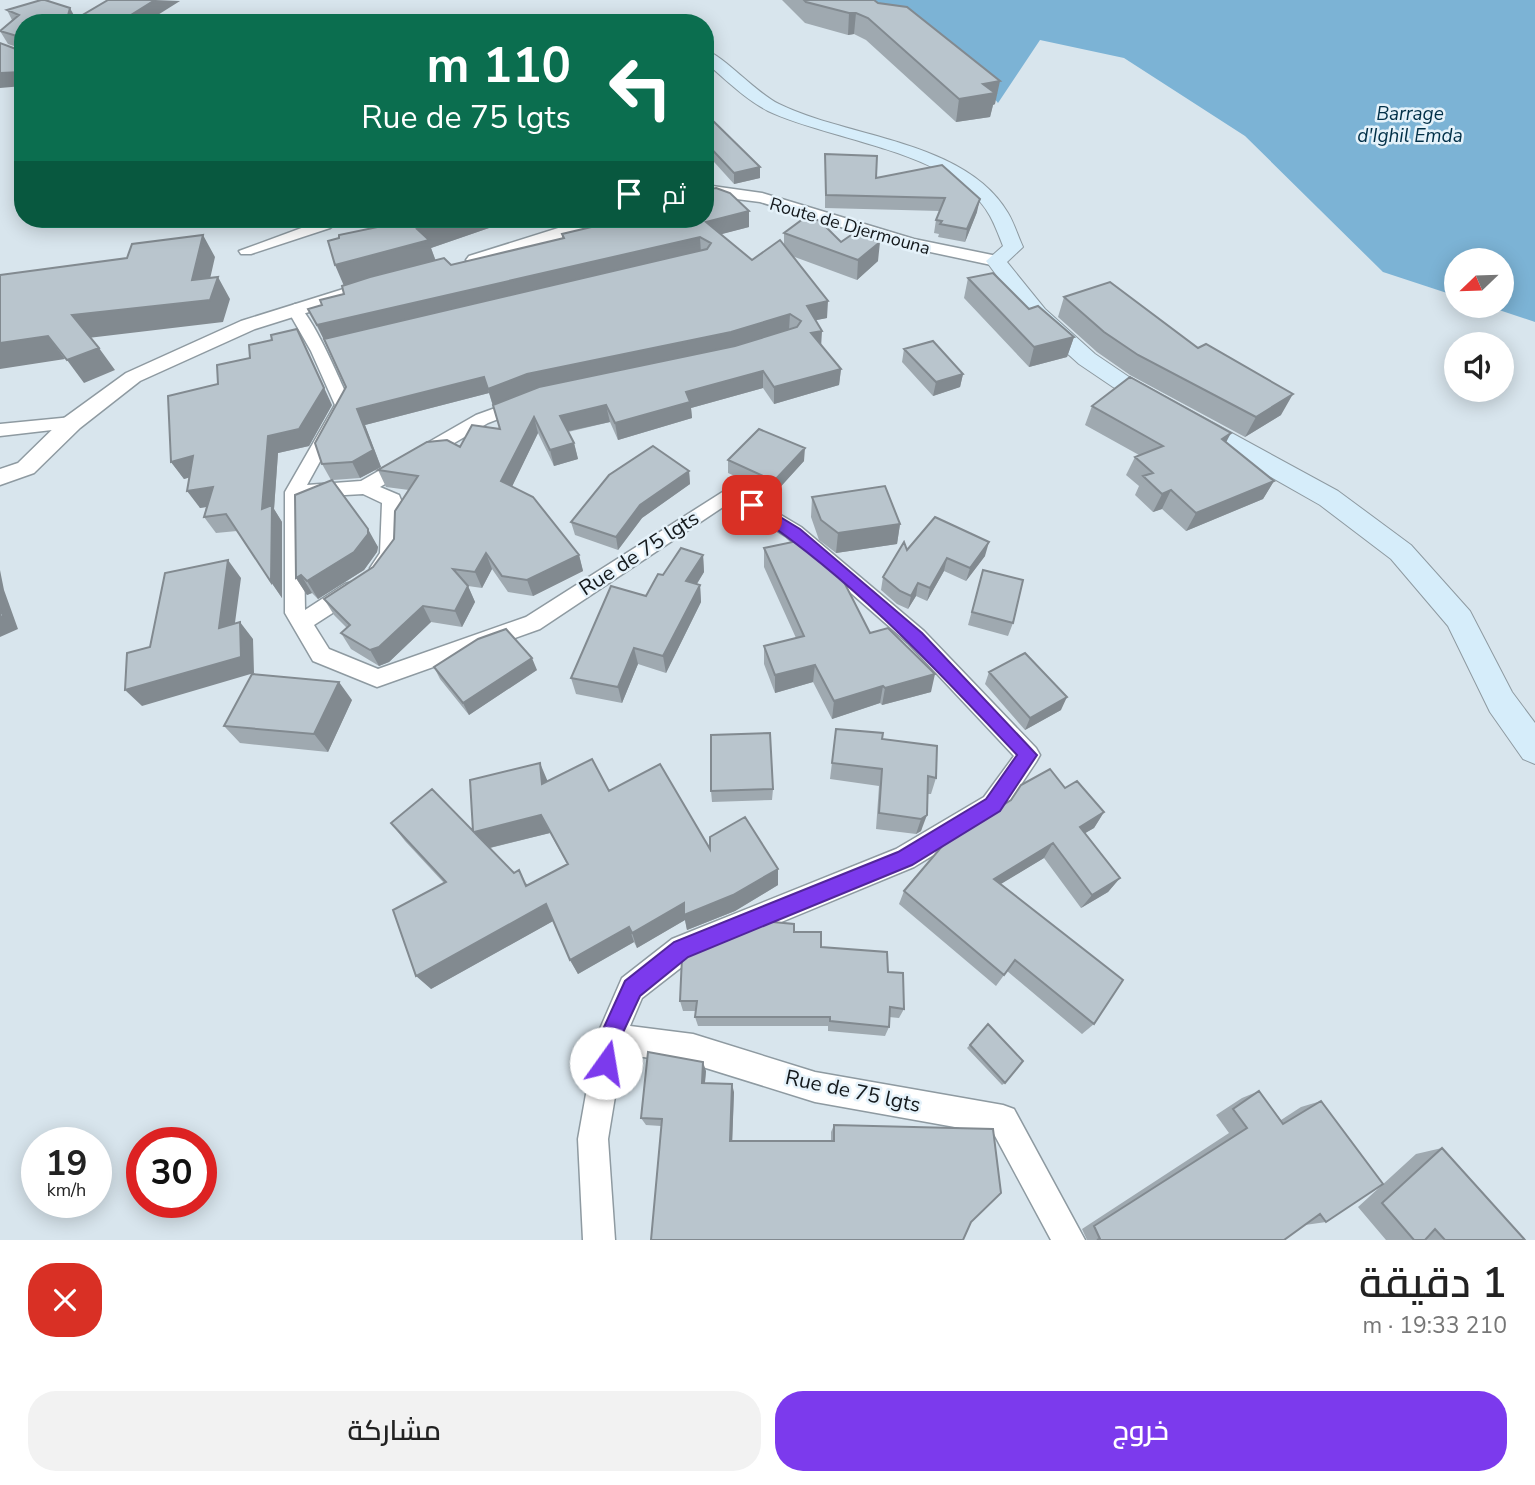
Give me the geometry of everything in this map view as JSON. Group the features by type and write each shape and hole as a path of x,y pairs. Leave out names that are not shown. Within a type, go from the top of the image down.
{"main road":[{"path":"714,61 772,106 902,148 941,165 970,183 989,201 1008,227 1013,247 996,261 1037,314 1087,359 1121,382 1329,498 1401,552 1459,619 1501,702 1535,749"}],"street":[{"name":"Route de Djermouna","path":"714,192 787,206 942,253 996,261"},
{"path":"246,251 316,228"},
{"path":"462,263 509,251 577,228"},
{"path":"0,477 26,468 72,423 132,377 248,325 370,287"},
{"name":"Rue de 75 lgts","path":"295,309 325,349 343,405 294,492 295,613 321,654 377,678 533,623 732,492 794,532 916,637 1028,755 993,805 905,858 682,949 632,988 610,1038 693,1049 815,1087 1003,1120 1069,1240"},
{"path":"294,492 365,486 482,419 538,397"},
{"path":"0,429 72,423"},
{"path":"301,622 373,577 390,554 392,500 365,486"},
{"path":"600,1240 593,1139 610,1038"}],"water":[{"name":"Barrage d'Ighil Emda","path":"867,0 1535,0 1535,322 1514,315 1514,248 1444,248 1444,292 1383,272 1245,136 1124,58 1040,40 998,103 969,67"}],"building":[{"path":"41,0 70,8 68,14 17,14 7,10"},
{"path":"108,0 155,0 132,14 84,14"},
{"path":"804,0 874,0 878,3 907,7 1000,81 983,84 995,93 959,99 868,18"},
{"path":"14,19 14,35 0,31"},
{"path":"0,43 14,48 14,72 0,73"},
{"path":"714,122 760,167 734,173 714,152"},
{"path":"825,154 877,156 876,178 942,165 980,199 967,229 940,224 942,221 936,220 945,198 826,195"},
{"path":"714,188 730,193 749,211 714,220"},
{"path":"807,216 820,221 841,242 854,233 880,242 858,260 784,233"},
{"path":"373,228 420,228 417,229 429,240 335,265 328,241 339,238 339,235"},
{"path":"587,228 713,228 752,260 780,240 828,301 807,306 822,331 811,333 841,369 774,387 763,371 686,392 690,402 615,423 606,405 560,416 574,443 550,450 534,417 501,481 533,497 579,555 527,580 502,576 486,553 475,572 453,569 468,586 455,611 423,606 379,647 370,650 341,633 350,625 324,599 373,567 394,539 395,511 418,476 378,470 427,442 447,440 460,447 472,425 500,429 493,405 539,387 735,346 797,327 801,321 790,314 731,332 527,374 488,389 484,377 357,409 373,450 352,462 322,464 315,443 346,387 324,339 707,249 711,243 700,237 317,325 308,309 322,305 320,300 344,294 342,286 370,277 444,258 451,265 564,238 562,234"},
{"path":"203,235 192,280 218,277 210,300 72,315 99,348 67,360 48,336 0,343 0,275 127,258 132,244"},
{"path":"993,273 1029,309 1038,306 1074,337 1034,347 968,278"},
{"path":"1110,282 1198,348 1206,344 1293,394 1256,417 1138,355 1104,332 1064,297"},
{"path":"297,329 324,388 299,429 268,436 262,509 272,505 271,582 226,514 204,517 213,487 187,491 193,456 171,462 168,396 218,384 217,365 250,358 249,345 272,340 271,335"},
{"path":"933,341 963,374 936,382 904,349"},
{"path":"1130,377 1231,433 1222,439 1274,481 1196,513 1171,490 1162,494 1143,476 1153,473 1135,457 1163,446 1092,406"},
{"path":"759,429 805,448 774,481 728,460"},
{"path":"653,446 689,471 640,505 616,537 571,522 609,475"},
{"path":"332,480 368,529 368,534 354,552 307,581 301,575 296,578 295,495"},
{"path":"885,486 900,524 838,533 821,520 812,497"},
{"path":"935,517 989,542 970,568 947,558 930,588 918,583 911,596 883,577 904,542 907,550"},
{"path":"802,540 842,578 870,633 888,628 935,674 834,701 815,665 775,675 764,646 804,636 764,548"},
{"path":"681,548 703,555 686,581 700,585 663,656 634,648 618,687 571,678 611,586 646,596 658,574 663,575"},
{"path":"228,560 219,628 240,622 241,657 125,690 127,653 150,647 165,573"},
{"path":"983,570 1023,580 1013,623 972,612"},
{"path":"506,629 532,658 463,703 434,667 478,639"},
{"path":"1025,653 1067,697 1030,718 989,672"},
{"path":"252,674 339,682 314,734 224,726"},
{"path":"836,729 883,733 882,739 937,746 936,778 928,776 927,815 921,819 879,813 882,769 832,763"},
{"path":"770,733 773,789 711,791 711,735"},
{"path":"592,759 609,791 660,764 710,849 710,837 745,817 778,869 733,895 684,915 684,903 632,933 629,927 570,960 546,904 416,976 393,910 446,882 391,823 432,789 473,831 470,780 540,763 542,784","holes":["541,815 568,864 526,886 519,870 514,873 474,832"]},
{"path":"1050,769 1065,788 1077,781 1104,812 1080,827 1120,878 1092,895 1053,843 994,879 1123,980 1094,1024 1015,960 1004,975 904,891 949,838 1011,800 1021,785"},
{"path":"761,921 794,924 794,932 821,932 821,947 887,952 888,972 903,973 904,1009 890,1007 889,1027 830,1021 830,1017 695,1017 697,1001 680,1001 682,957 691,950"},
{"path":"988,1024 1023,1061 1005,1083 970,1045"},
{"path":"648,1052 703,1062 702,1083 732,1084 730,1141 834,1141 834,1125 993,1129 1001,1193 971,1222 963,1240 651,1240 662,1119 641,1118"},
{"path":"1259,1091 1283,1124 1321,1101 1383,1184 1326,1222 1320,1214 1284,1240 1097,1240 1100,1239 1094,1226 1247,1128 1233,1109"},
{"path":"1442,1148 1525,1240 1445,1240 1435,1229 1425,1240 1414,1240 1382,1203"}],"route":[{"path":"606,1063 610,1038 632,988 682,949 905,858 993,805 1028,755 916,637 794,532 752,505"}]}
